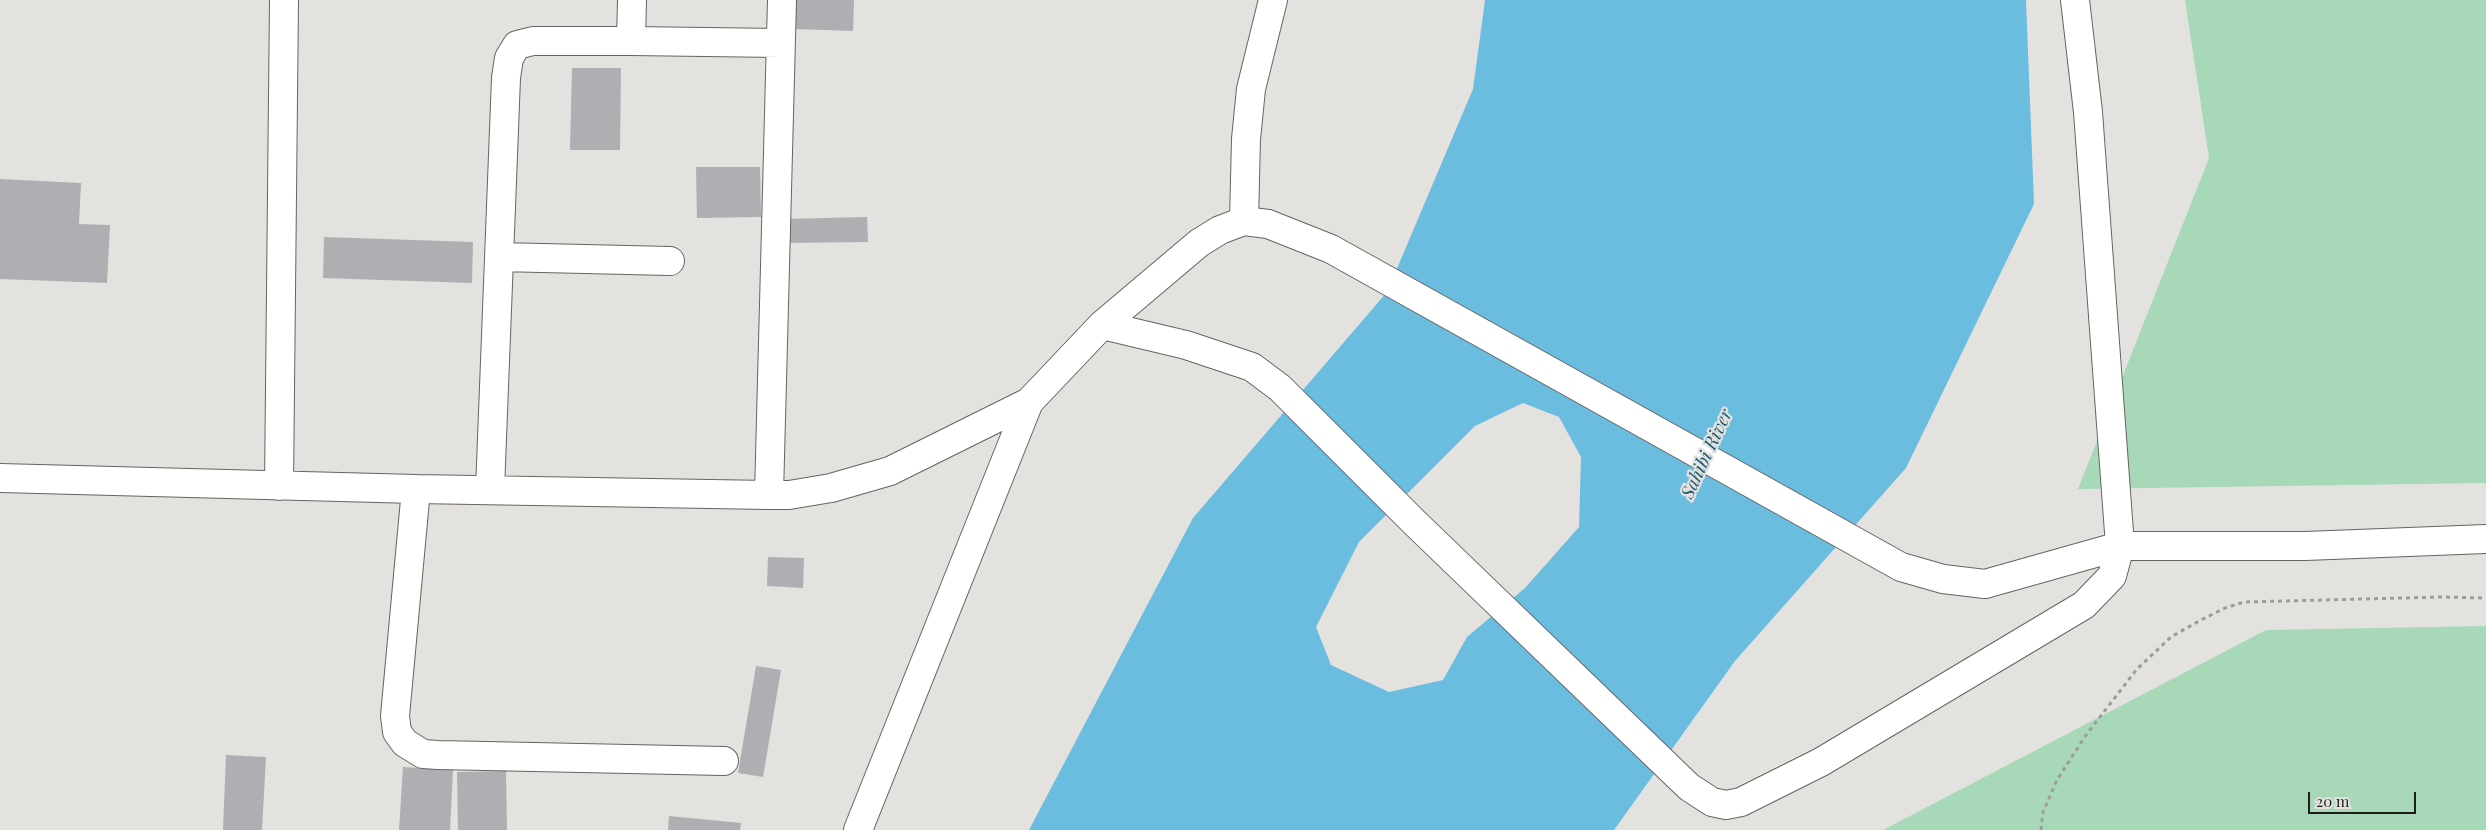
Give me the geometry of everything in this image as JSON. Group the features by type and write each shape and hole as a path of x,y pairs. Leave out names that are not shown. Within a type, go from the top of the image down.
{"street":[{"path":"279,486 284,0"},
{"path":"631,40 632,0"},
{"path":"770,495 782,0"},
{"path":"1244,221 1246,140 1252,88 1273,0"},
{"path":"1102,325 1186,345 1252,366 1280,388 1414,522 1689,787 1712,802 1726,805 1758,794 1821,762 2084,605 2112,576 2120,546 2088,112 2075,0"},
{"path":"490,490 506,78 509,58 517,45 534,41 631,40 780,44"},
{"path":"0,478 279,486 770,495 789,495 831,488 890,471 1028,402 1102,325 1199,243 1220,230 1244,221 1268,224 1331,249 1901,568 1943,579 1985,584 2120,546 2305,546 2486,539"},
{"path":"500,258 670,261"},
{"path":"858,830 1028,402"},
{"path":"416,489 395,716 397,732 405,743 423,754 438,755 724,761"}],"path":[{"path":"2041,830 2043,812 2057,780 2086,735 2137,670 2171,637 2225,608 2244,602 2442,596 2486,598"}],"green space":[{"path":"2185,0 2486,0 2486,483 2078,489 2209,158"},
{"path":"2486,626 2486,830 1883,830 2266,630"}],"water":[{"name":"Sahibi River","path":"1485,0 2026,0 2034,204 1906,468 1735,661 1614,830 1029,830 1193,518 1387,292 1473,89","holes":["1523,403 1559,417 1581,457 1579,527 1525,588 1467,637 1443,680 1389,692 1331,665 1316,627 1359,542 1475,426"]}],"building":[{"path":"795,0 854,0 853,31 794,29"},
{"path":"572,68 621,68 620,150 570,150"},
{"path":"696,167 760,167 761,217 697,218"},
{"path":"0,179 81,183 79,224 110,225 107,283 0,279"},
{"path":"867,217 868,242 784,243 784,219"},
{"path":"324,237 473,242 472,283 323,278"},
{"path":"768,557 804,558 803,588 767,586"},
{"path":"756,666 781,670 763,777 738,773"},
{"path":"226,755 266,757 262,830 223,830"},
{"path":"403,767 453,770 450,830 399,830"},
{"path":"506,771 507,830 458,830 457,772"},
{"path":"669,816 741,823 740,830 668,830"}]}
